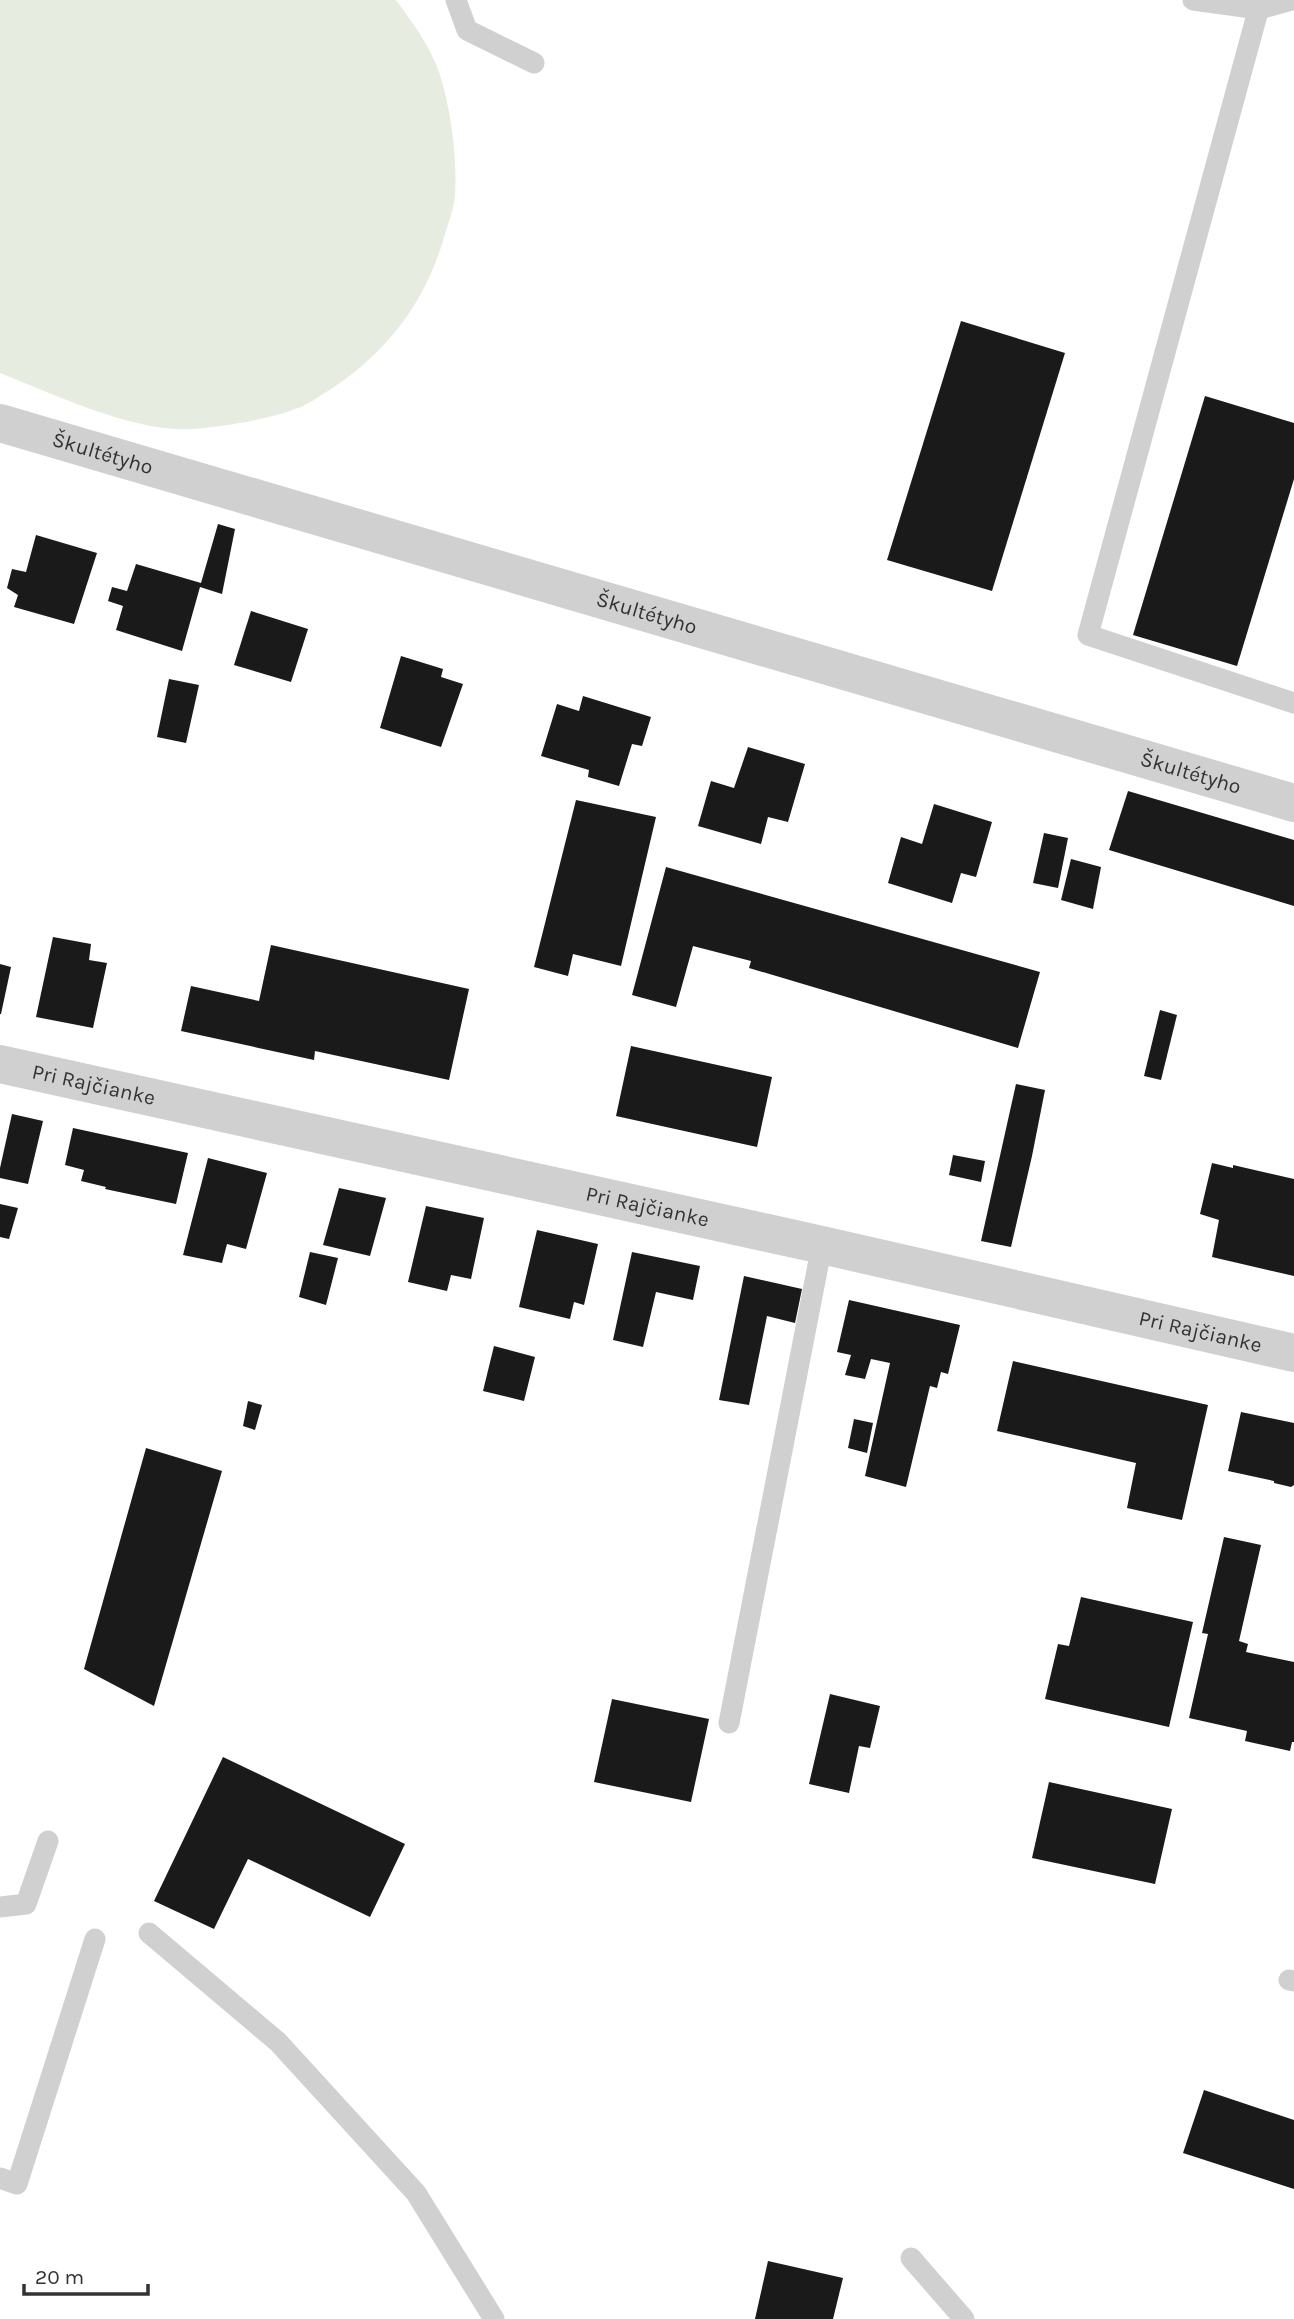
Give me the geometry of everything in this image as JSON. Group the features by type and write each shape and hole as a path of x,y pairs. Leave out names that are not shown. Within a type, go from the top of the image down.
{"street":[{"name":"Škultétyho","path":"0,423 1294,803"},
{"name":"Pri Rajčianke","path":"0,1064 822,1245 1294,1353"}],"lane":[{"path":"456,0 467,30 534,63"},
{"path":"1193,0 1260,4 1292,0"},
{"path":"1260,4 1088,635 1294,703"},
{"path":"729,1723 822,1245"},
{"path":"0,1907 26,1904 48,1841"},
{"path":"149,1933 278,2042 416,2193 494,2319"},
{"path":"0,2178 17,2184 95,1939"},
{"path":"911,2258 964,2319"}],"shaded area":[{"path":"0,0 396,0 426,44 439,72 453,137 455,188 451,215 427,282 402,324 386,343 349,376 305,405 250,421 192,429 169,429 120,419 0,373"}],"building":[{"path":"961,321 1065,353 992,591 887,560"},
{"path":"1205,396 1294,423 1294,479 1237,666 1133,635"},
{"path":"218,524 235,529 222,594 200,587 182,651 116,630 123,606 108,601 112,587 127,591 136,564 201,583"},
{"path":"36,535 97,553 74,624 14,607 18,595 7,588 12,569 26,572"},
{"path":"251,611 308,629 291,682 234,665"},
{"path":"401,656 443,669 441,677 463,684 441,747 380,728"},
{"path":"169,679 199,685 186,743 157,737"},
{"path":"583,696 651,717 642,746 632,744 619,786 588,777 589,770 541,756 557,704 579,711"},
{"path":"748,747 805,764 788,822 768,817 761,844 698,826 711,781 734,788"},
{"path":"1128,791 1294,840 1294,906 1109,850"},
{"path":"576,800 656,817 621,966 573,954 568,976 534,967"},
{"path":"934,804 992,822 976,877 961,873 952,903 888,883 901,837 922,844"},
{"path":"1044,833 1068,838 1058,888 1033,883"},
{"path":"1071,859 1101,867 1093,909 1061,900"},
{"path":"666,867 1040,972 1018,1048 749,968 751,961 693,946 676,1007 632,995"},
{"path":"53,937 91,944 89,960 107,963 93,1028 36,1017"},
{"path":"271,945 469,989 449,1080 315,1051 314,1060 181,1031 191,986 259,1001"},
{"path":"0,964 11,967 1,1014 0,1014"},
{"path":"1160,1010 1177,1015 1161,1080 1144,1076"},
{"path":"631,1046 772,1077 757,1147 616,1116"},
{"path":"1016,1084 1045,1090 1011,1247 981,1241"},
{"path":"12,1114 43,1121 28,1184 0,1178"},
{"path":"73,1128 188,1153 176,1204 105,1189 106,1187 81,1181 84,1170 65,1165"},
{"path":"953,1155 985,1161 981,1182 949,1175"},
{"path":"208,1158 267,1173 246,1249 227,1244 222,1263 183,1255"},
{"path":"1212,1163 1294,1179 1294,1276 1212,1257 1219,1220 1200,1214"},
{"path":"339,1188 386,1198 370,1256 323,1245"},
{"path":"0,1204 18,1208 9,1239 0,1237"},
{"path":"426,1206 484,1218 471,1279 451,1275 447,1291 408,1282"},
{"path":"537,1230 598,1244 584,1305 574,1302 570,1319 519,1307"},
{"path":"310,1252 338,1258 326,1305 299,1297"},
{"path":"632,1252 700,1266 693,1300 656,1292 643,1347 613,1340"},
{"path":"744,1276 802,1289 795,1323 767,1316 749,1405 719,1400"},
{"path":"849,1300 960,1325 948,1374 941,1372 937,1388 930,1386 906,1487 865,1476 890,1363 871,1359 865,1379 845,1375 851,1355 837,1352"},
{"path":"494,1346 535,1357 524,1401 483,1391"},
{"path":"1013,1361 1208,1405 1182,1520 1127,1508 1136,1463 997,1431"},
{"path":"248,1401 262,1405 255,1430 243,1426"},
{"path":"1241,1412 1294,1423 1294,1485 1291,1487 1228,1471"},
{"path":"854,1419 873,1423 867,1453 848,1448"},
{"path":"146,1448 222,1471 154,1706 84,1669"},
{"path":"1224,1537 1261,1545 1239,1641 1248,1644 1246,1652 1294,1662 1294,1742 1290,1751 1245,1741 1247,1731 1189,1718 1208,1634 1202,1633"},
{"path":"1081,1597 1193,1622 1169,1727 1045,1699 1058,1644 1069,1646"},
{"path":"830,1694 880,1706 870,1748 859,1746 849,1793 809,1784"},
{"path":"612,1699 709,1719 691,1802 594,1782"},
{"path":"223,1757 405,1844 370,1917 248,1859 214,1929 154,1901"},
{"path":"1049,1782 1172,1809 1155,1884 1032,1858"},
{"path":"1204,2090 1294,2120 1294,2189 1183,2153"},
{"path":"768,2261 843,2278 833,2319 755,2319"}]}
